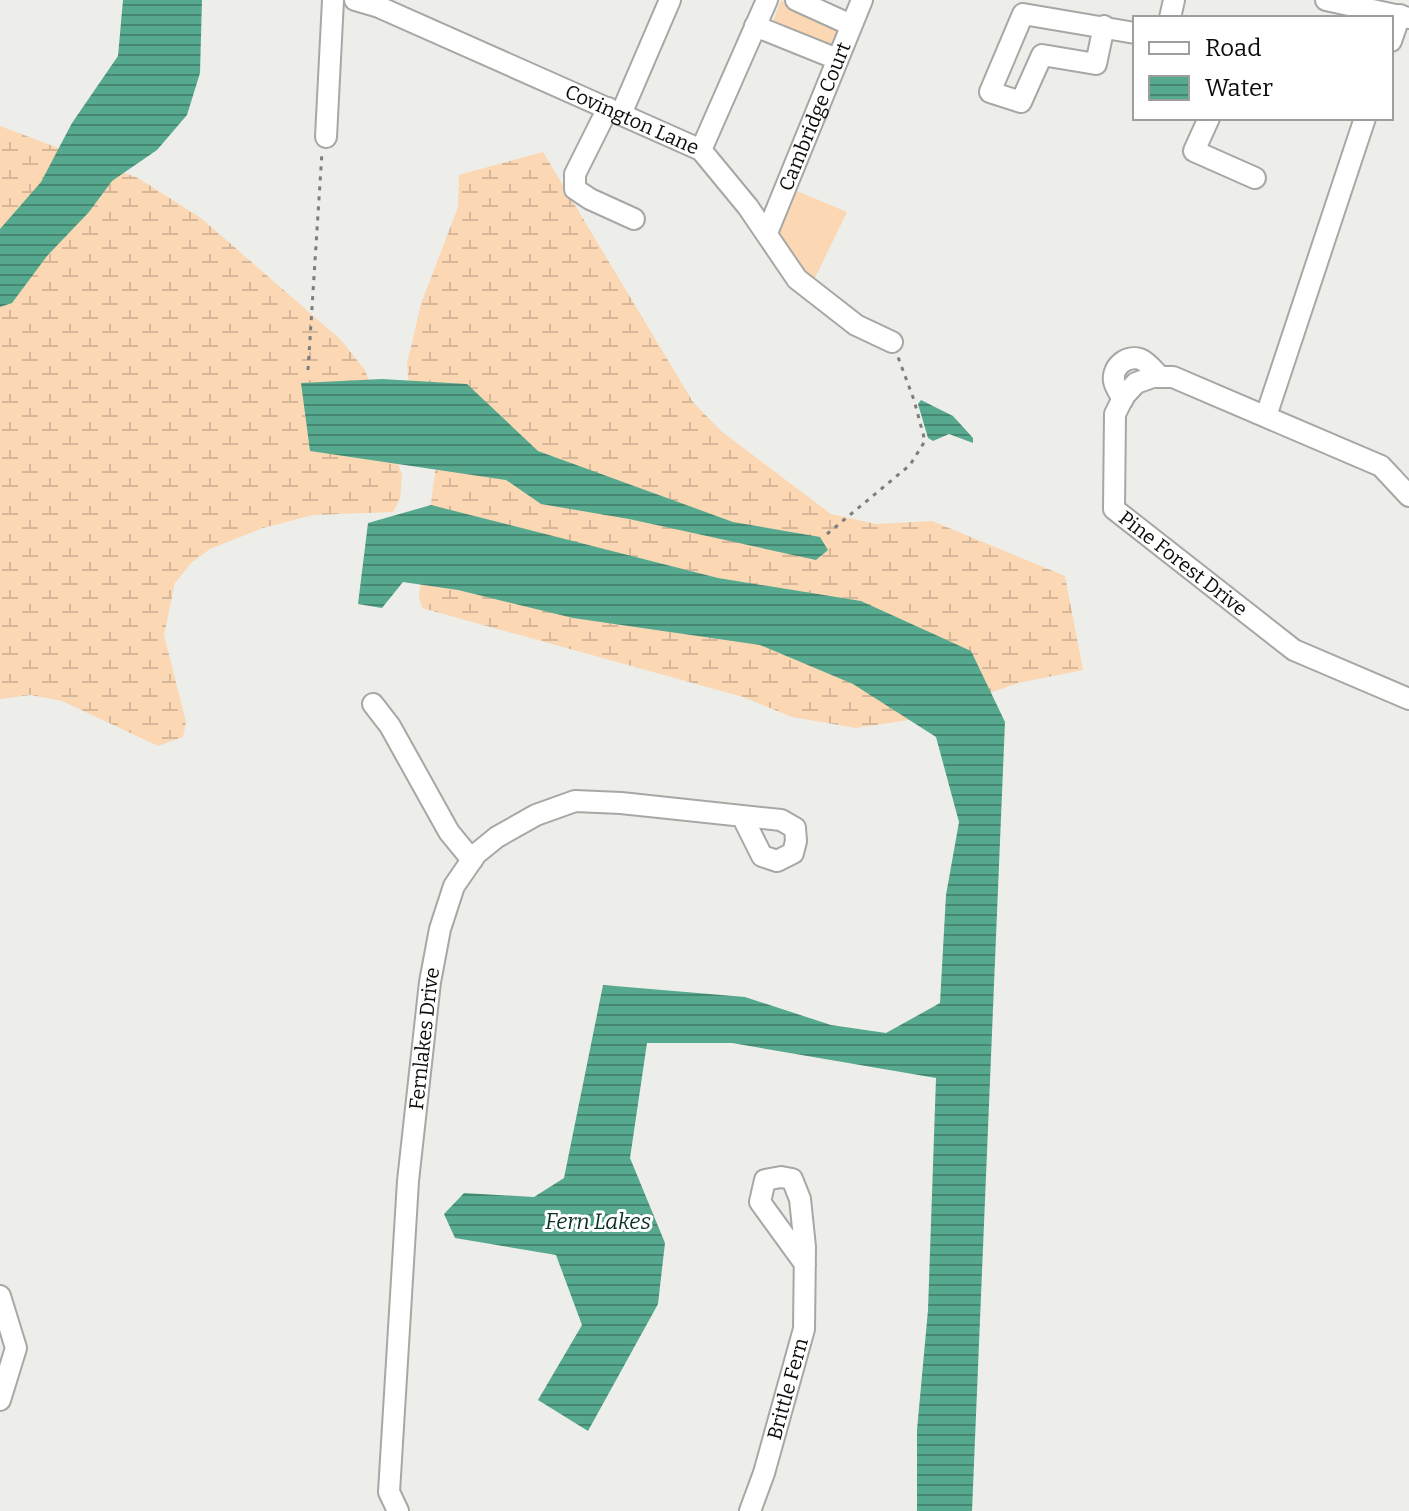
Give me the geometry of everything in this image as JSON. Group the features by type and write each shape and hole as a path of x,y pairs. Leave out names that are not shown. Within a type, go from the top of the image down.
{"street":[{"path":"326,137 333,0"},
{"name":"Covington Lane","path":"355,0 380,4 701,150 767,233 797,279 856,325 892,342"},
{"path":"634,219 575,189 575,174 614,111 670,0"},
{"path":"701,150 767,0"},
{"path":"796,0 851,25"},
{"name":"Cambridge Court","path":"767,233 862,0"},
{"path":"1326,0 1404,16 1393,37"},
{"path":"1104,26 1096,64 1042,55 1021,102 990,92 1023,14 1104,26 1133,33"},
{"path":"755,26 837,59"},
{"path":"1208,120 1194,151 1255,178"},
{"path":"1266,416 1364,120"},
{"name":"Pine Forest Drive","path":"1409,496 1381,466 1173,377 1136,383 1115,414 1114,509 1294,650 1409,699"},
{"path":"373,704 390,726 449,832 472,860"},
{"name":"Fernlakes Drive","path":"391,1506 408,1181 430,982 440,929 454,886 472,860 497,837 536,815 575,801 742,816"},
{"name":"Brittle Fern","path":"750,1511 764,1473 804,1329 805,1264"},
{"path":"0,1296 16,1348 0,1400"}],"path":[{"path":"308,370 319,162 326,137"},
{"path":"827,534 910,465 925,441 914,400 892,342"}],"green space":[{"path":"781,0 846,25 834,53 771,27"},
{"path":"0,126 138,178 201,218 341,340 365,370 402,475 400,499 393,512 313,515 263,528 210,549 191,563 175,583 164,635 186,722 183,737 158,746 62,701 31,695 0,699"},
{"path":"543,152 693,402 721,431 831,514 876,524 932,521 1065,576 1083,670 1018,683 915,719 856,728 792,717 743,697 422,608 419,596 436,465 410,402 407,364 421,304 458,207 459,175"},
{"path":"797,191 847,212 812,284 777,233"}],"water":[{"path":"123,0 202,0 200,73 187,115 157,150 112,181 89,212 47,256 12,303 0,307 0,229 41,182 72,123 118,56"},
{"path":"382,379 467,384 538,451 733,522 820,537 828,550 816,560 629,519 541,504 506,480 310,451 301,383"},
{"path":"921,400 953,416 973,438 973,443 949,434 933,441 928,438 918,404"},
{"name":"Fern Lakes","path":"431,505 718,578 861,601 971,651 1005,722 972,1511 917,1511 917,1430 928,1310 936,1078 732,1043 647,1043 630,1158 665,1243 658,1304 588,1431 538,1400 582,1325 556,1255 455,1238 444,1214 464,1193 534,1197 564,1178 603,985 745,997 831,1025 886,1033 940,1003 946,895 959,822 936,737 853,684 760,645 573,618 458,590 403,582 382,608 358,604 368,523"}]}
